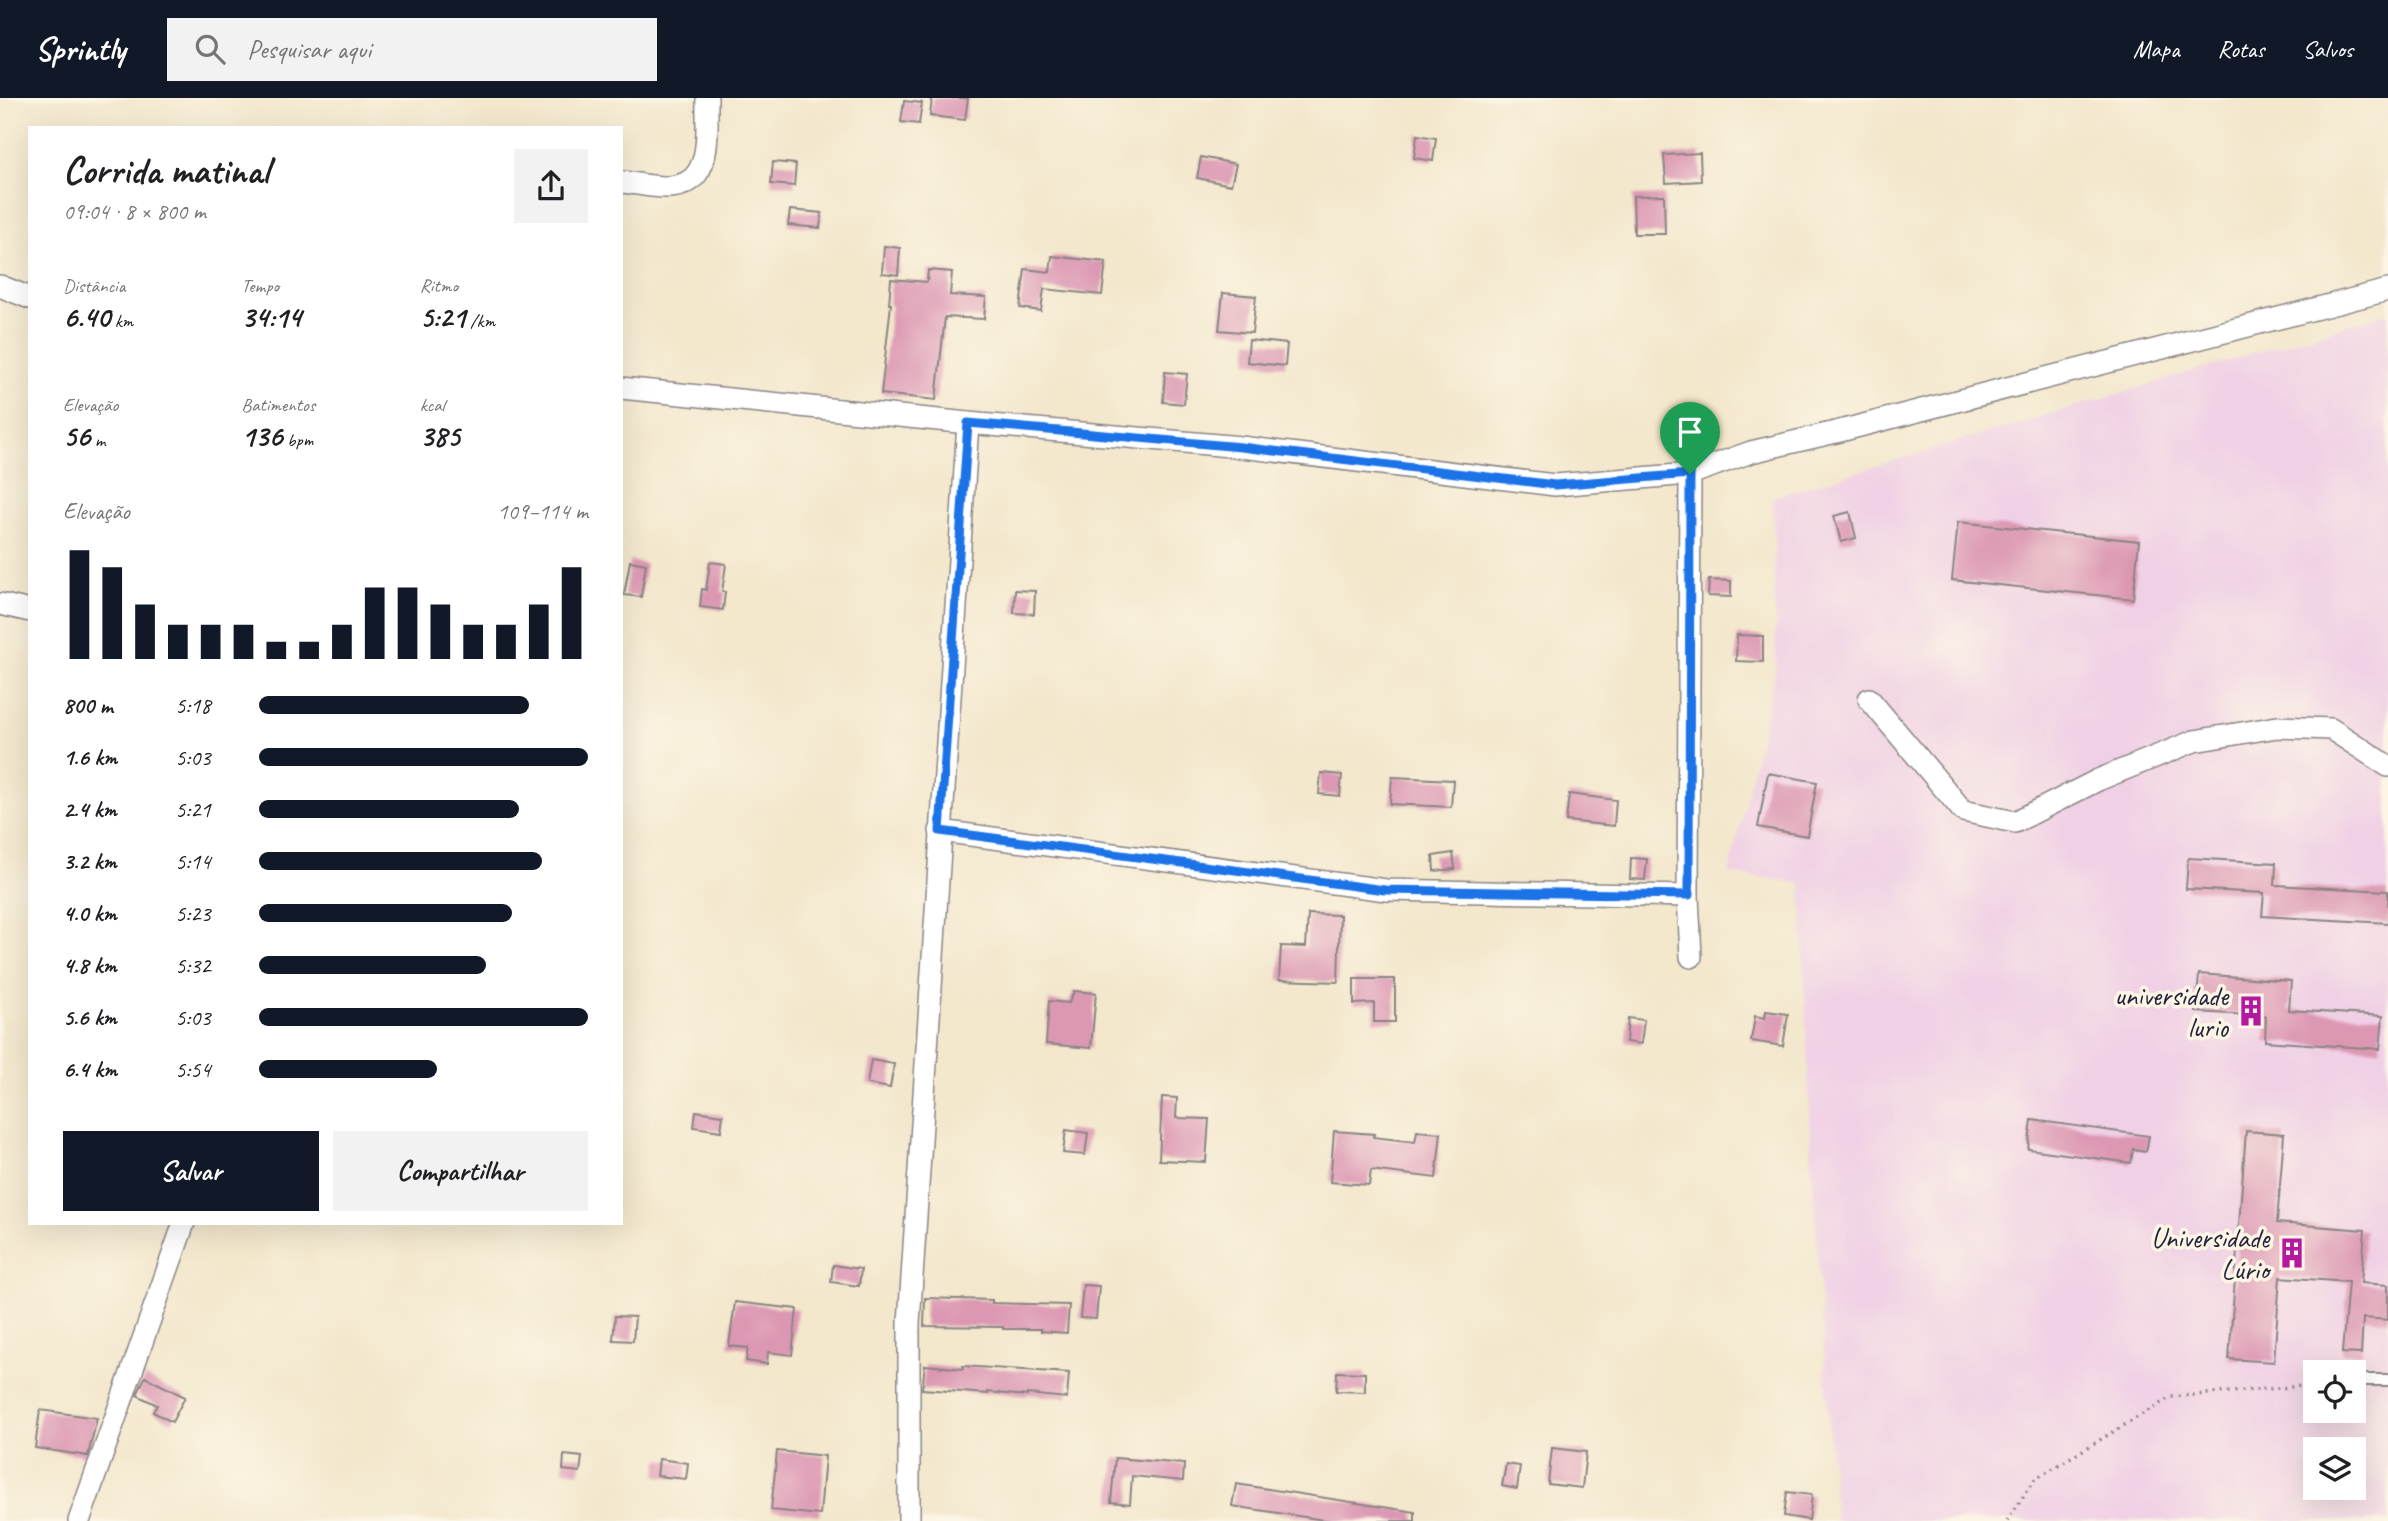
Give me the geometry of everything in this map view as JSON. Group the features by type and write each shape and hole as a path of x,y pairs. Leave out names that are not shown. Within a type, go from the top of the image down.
{"street":[{"path":"623,182 665,187 683,186 695,176 706,157 707,98"},
{"path":"0,286 28,297"},
{"path":"623,388 1241,447 1555,485 1690,474 1751,452 2388,290"},
{"path":"909,1521 909,1323 968,423"},
{"path":"1690,474 1691,957"},
{"path":"0,604 28,611"},
{"path":"1868,699 1963,811 2015,822 2098,780 2194,741 2277,727 2331,729 2388,766"},
{"path":"940,831 1385,890 1689,895"},
{"path":"79,1521 183,1225"}],"lane":[{"path":"2367,1380 2388,1380"}],"path":[{"path":"2007,1521 2035,1479 2171,1397 2303,1386"}],"shaded area":[{"name":"Universidade Lúrio","path":"2388,313 2388,1521 1835,1521 1811,1151 1801,883 1729,874 1776,668 1773,497"}],"building":[{"path":"932,98 968,98 965,120 930,116"},
{"path":"904,101 922,103 919,124 901,122"},
{"path":"1417,135 1436,138 1433,161 1414,158"},
{"path":"1700,153 1701,181 1666,183 1664,155"},
{"path":"1201,157 1236,164 1231,185 1197,178"},
{"path":"773,162 796,164 794,186 771,184"},
{"path":"1664,195 1665,234 1634,234 1633,196"},
{"path":"790,210 822,213 820,228 788,225"},
{"path":"884,246 900,248 898,275 882,273"},
{"path":"1052,256 1106,262 1102,295 1044,289 1041,311 1020,308 1025,269 1050,272"},
{"path":"928,270 952,272 950,295 986,297 984,319 945,317 936,400 881,394 891,304 891,279 927,282"},
{"path":"1223,293 1256,296 1252,333 1219,330"},
{"path":"1249,340 1287,344 1285,366 1247,362"},
{"path":"1165,372 1187,374 1184,404 1163,402"},
{"path":"1850,512 1856,538 1841,542 1834,516"},
{"path":"1958,522 2139,541 2133,599 1952,580"},
{"path":"630,561 646,564 641,597 624,595"},
{"path":"710,562 726,564 722,592 725,592 723,610 700,607 702,589 706,590"},
{"path":"1709,580 1731,581 1731,597 1708,596"},
{"path":"1015,590 1035,591 1034,614 1014,613"},
{"path":"1737,635 1763,636 1763,662 1736,661"},
{"path":"1321,773 1342,775 1340,796 1319,794"},
{"path":"1768,773 1817,782 1807,836 1758,827"},
{"path":"1392,777 1453,780 1451,807 1390,804"},
{"path":"1569,794 1616,800 1614,826 1566,821"},
{"path":"1453,853 1455,869 1434,871 1433,856"},
{"path":"1631,858 1647,859 1645,880 1630,879"},
{"path":"2188,858 2276,863 2275,885 2388,891 2388,923 2262,916 2264,893 2186,889"},
{"path":"1308,914 1340,915 1338,982 1279,980 1281,946 1306,947"},
{"name":"universidade lurio","path":"2199,974 2291,981 2289,1010 2383,1016 2380,1049 2265,1041 2266,1016 2196,1012"},
{"path":"1354,979 1395,979 1395,1022 1374,1022 1374,1003 1354,1004"},
{"path":"1074,991 1096,993 1091,1048 1046,1044 1049,1001 1069,1003"},
{"path":"1766,1011 1788,1014 1783,1046 1751,1041 1755,1016 1765,1018"},
{"path":"1628,1018 1644,1020 1641,1044 1626,1042"},
{"path":"871,1060 894,1064 890,1088 867,1084"},
{"path":"1162,1097 1177,1098 1176,1118 1209,1119 1206,1162 1159,1160"},
{"path":"696,1111 723,1115 721,1131 694,1127"},
{"name":"Universidade Lúrio","path":"2032,1120 2149,1136 2146,1151 2133,1149 2131,1163 2028,1149"},
{"path":"1066,1130 1088,1133 1085,1155 1063,1153"},
{"path":"1334,1131 1374,1134 1373,1137 1415,1142 1417,1131 1441,1133 1436,1178 1371,1170 1369,1185 1330,1182"},
{"name":"Universidade Lúrio","path":"2246,1131 2284,1134 2277,1223 2365,1230 2361,1283 2388,1285 2388,1320 2363,1318 2361,1354 2342,1353 2348,1282 2280,1277 2274,1362 2229,1359"},
{"path":"833,1265 861,1269 859,1286 831,1282"},
{"path":"1083,1285 1099,1286 1096,1319 1080,1318"},
{"path":"925,1298 1069,1305 1067,1333 1003,1327 924,1326"},
{"path":"735,1302 797,1309 792,1355 768,1352 767,1364 746,1361 748,1348 729,1346"},
{"path":"615,1316 635,1317 633,1341 613,1340"},
{"path":"925,1365 1069,1373 1067,1398 922,1389"},
{"path":"1337,1372 1365,1373 1365,1392 1336,1391"},
{"path":"145,1377 185,1397 172,1422 153,1412 157,1405 137,1395"},
{"path":"40,1410 97,1418 88,1456 35,1448"},
{"path":"1552,1448 1586,1452 1582,1488 1548,1484"},
{"path":"777,1451 825,1456 820,1515 771,1510"},
{"path":"564,1455 582,1457 580,1472 563,1470"},
{"path":"1115,1458 1184,1464 1183,1481 1132,1476 1130,1504 1111,1502"},
{"path":"659,1459 688,1463 686,1479 657,1476"},
{"path":"1506,1464 1520,1466 1517,1489 1502,1486"},
{"path":"1236,1484 1415,1512 1415,1521 1331,1521 1232,1506"},
{"path":"1787,1492 1812,1495 1809,1520 1784,1516"}],"place":[{"name":"universidade lurio","path":"2251,1011"},
{"name":"Universidade Lúrio","path":"2292,1253"}],"route":[{"path":"968,423 1241,447 1555,485 1690,474 1689,895 1385,890 940,831 968,423"}]}
